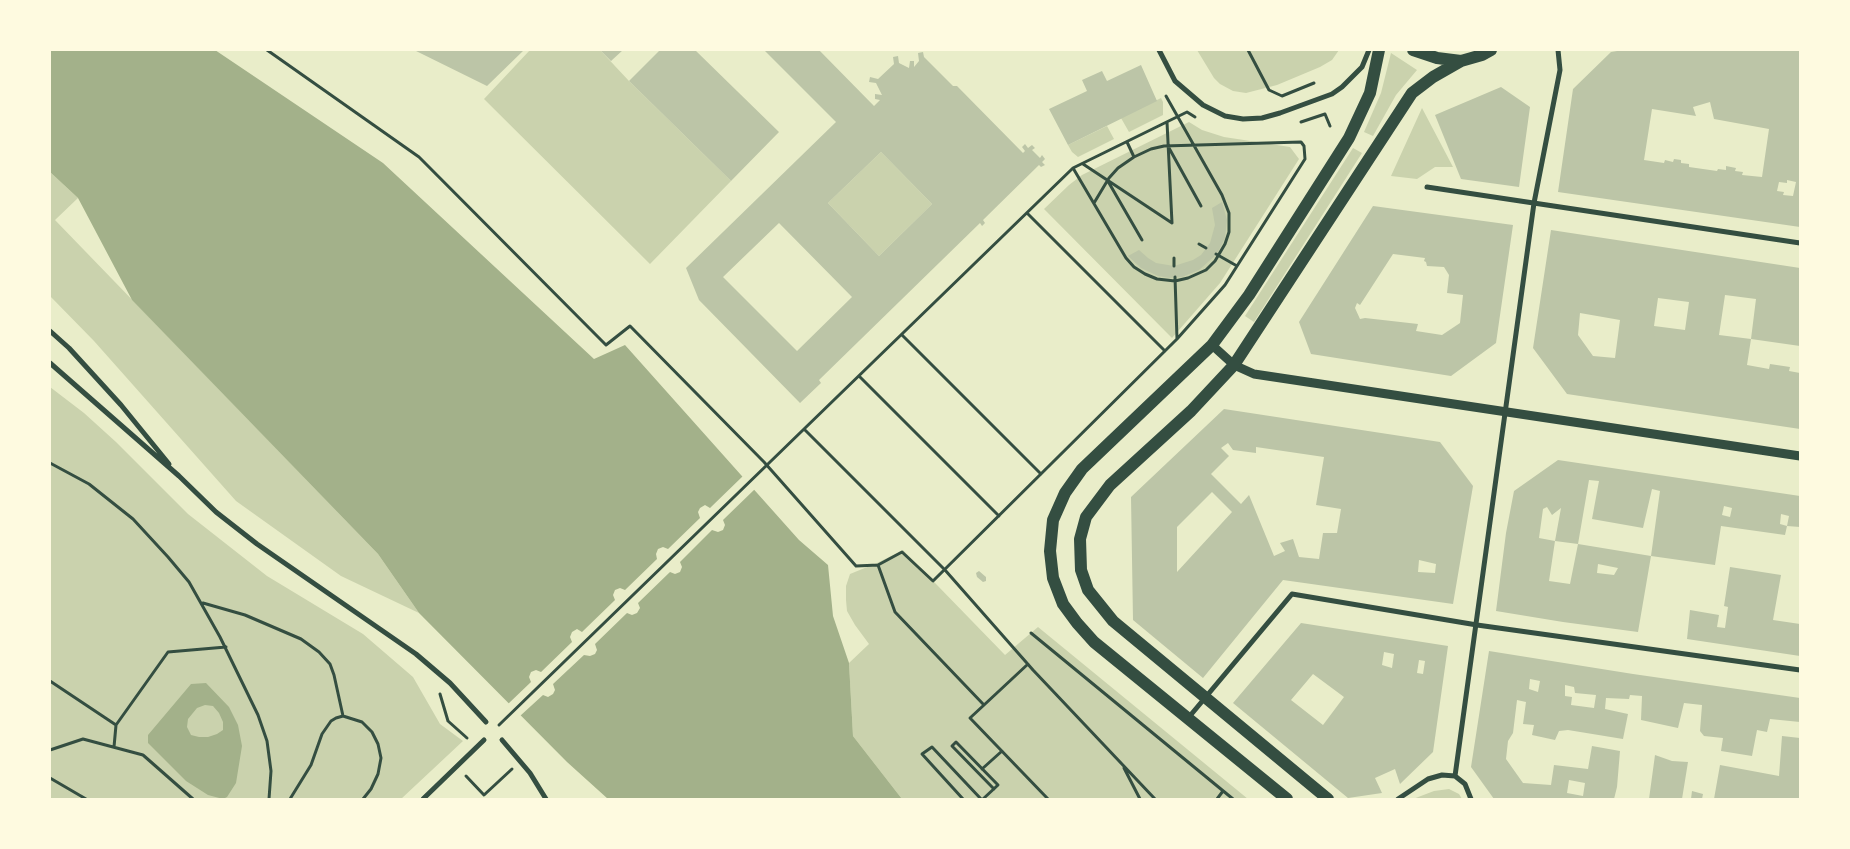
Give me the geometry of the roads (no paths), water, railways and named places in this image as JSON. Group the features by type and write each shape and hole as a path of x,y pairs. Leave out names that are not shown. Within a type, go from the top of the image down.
{"main road":[{"path":"1287,799 1094,642 1077,623 1063,604 1053,578 1050,551 1053,520 1065,493 1082,469 1212,345 1250,296 1348,138 1370,93 1379,50"},
{"path":"1413,50 1437,58 1460,61"},
{"path":"1328,799 1113,621 1088,590 1082,570 1080,539 1086,517 1110,485 1191,411 1234,365 1412,93 1433,77 1460,61 1482,55 1491,50"}],"street":[{"path":"1159,50 1175,81 1203,105 1225,116 1243,119 1262,118 1280,113 1332,94 1362,67 1370,50"},
{"path":"1455,776 1534,203 1560,70 1556,50"},
{"path":"1427,187 1800,243"},
{"path":"50,331 70,348 179,476"},
{"path":"1212,345 1234,365 1254,374 1800,456"},
{"path":"50,363 179,476 216,512 257,544 416,654 450,683 486,722"},
{"path":"1188,718 1292,594 1477,625 1800,670"},
{"path":"423,799 484,740"},
{"path":"502,740 530,773 546,799"},
{"path":"1398,799 1428,779 1442,774 1455,776 1465,784 1471,799"}]}
